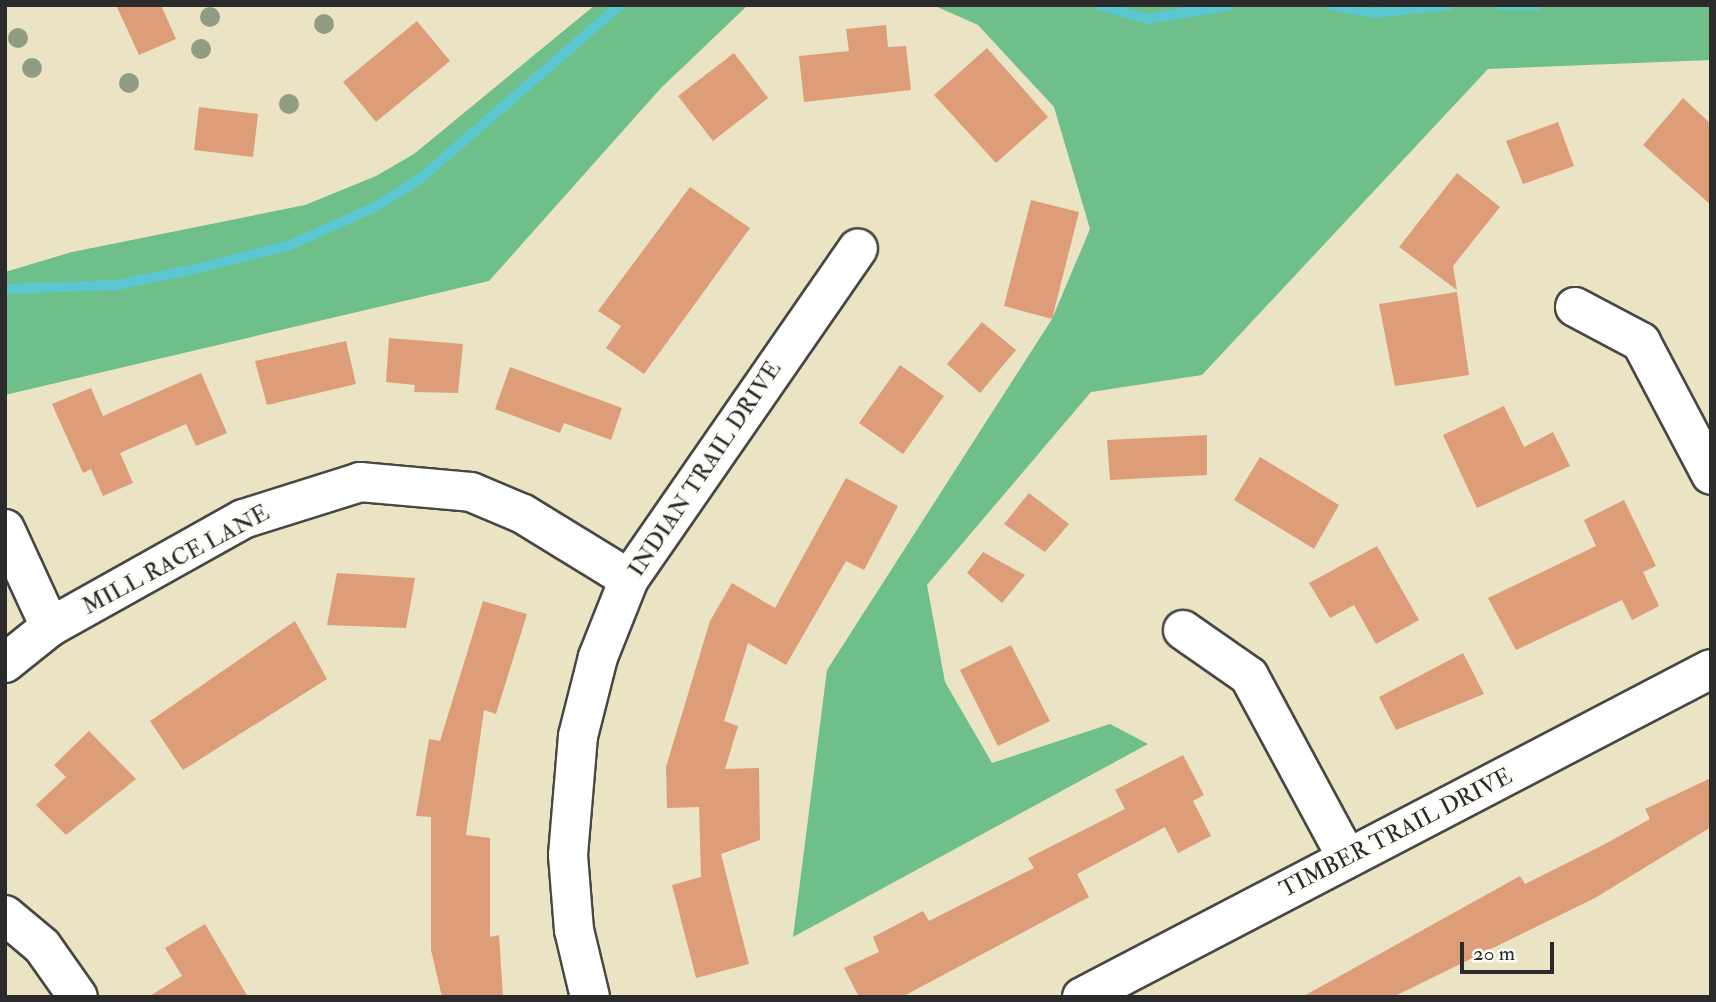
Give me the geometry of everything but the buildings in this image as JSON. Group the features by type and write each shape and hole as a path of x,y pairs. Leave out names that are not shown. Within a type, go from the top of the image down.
{"street":[{"name":"INDIAN TRAIL DRIVE","path":"590,997 574,930 569,802 598,657 629,579 858,248"},
{"path":"1575,307 1641,342 1711,475"},
{"name":"MILL RACE LANE","path":"5,663 50,627 243,519 359,482 471,492 523,514 629,579"},
{"path":"5,529 50,627"},
{"path":"1183,630 1249,676 1346,858"},
{"name":"TIMBER TRAIL DRIVE","path":"1082,997 1711,669"},
{"path":"5,915 42,946 78,997"}],"green space":[{"path":"595,5 748,5 661,88 489,281 5,395 5,272 72,252 305,205 376,176 414,154"},
{"path":"933,5 1711,5 1711,60 1488,69 1202,375 1091,392 927,585 945,682 992,763 1110,724 1148,744 793,937 827,670 1052,319 1090,229 1054,107 978,25"}],"waterway":[{"path":"5,289 117,285 199,268 290,245 377,206 421,178 620,5"},
{"path":"1099,5 1148,19 1230,5"},
{"path":"1332,5 1374,13 1449,5"},
{"path":"1500,5 1537,5"}]}
